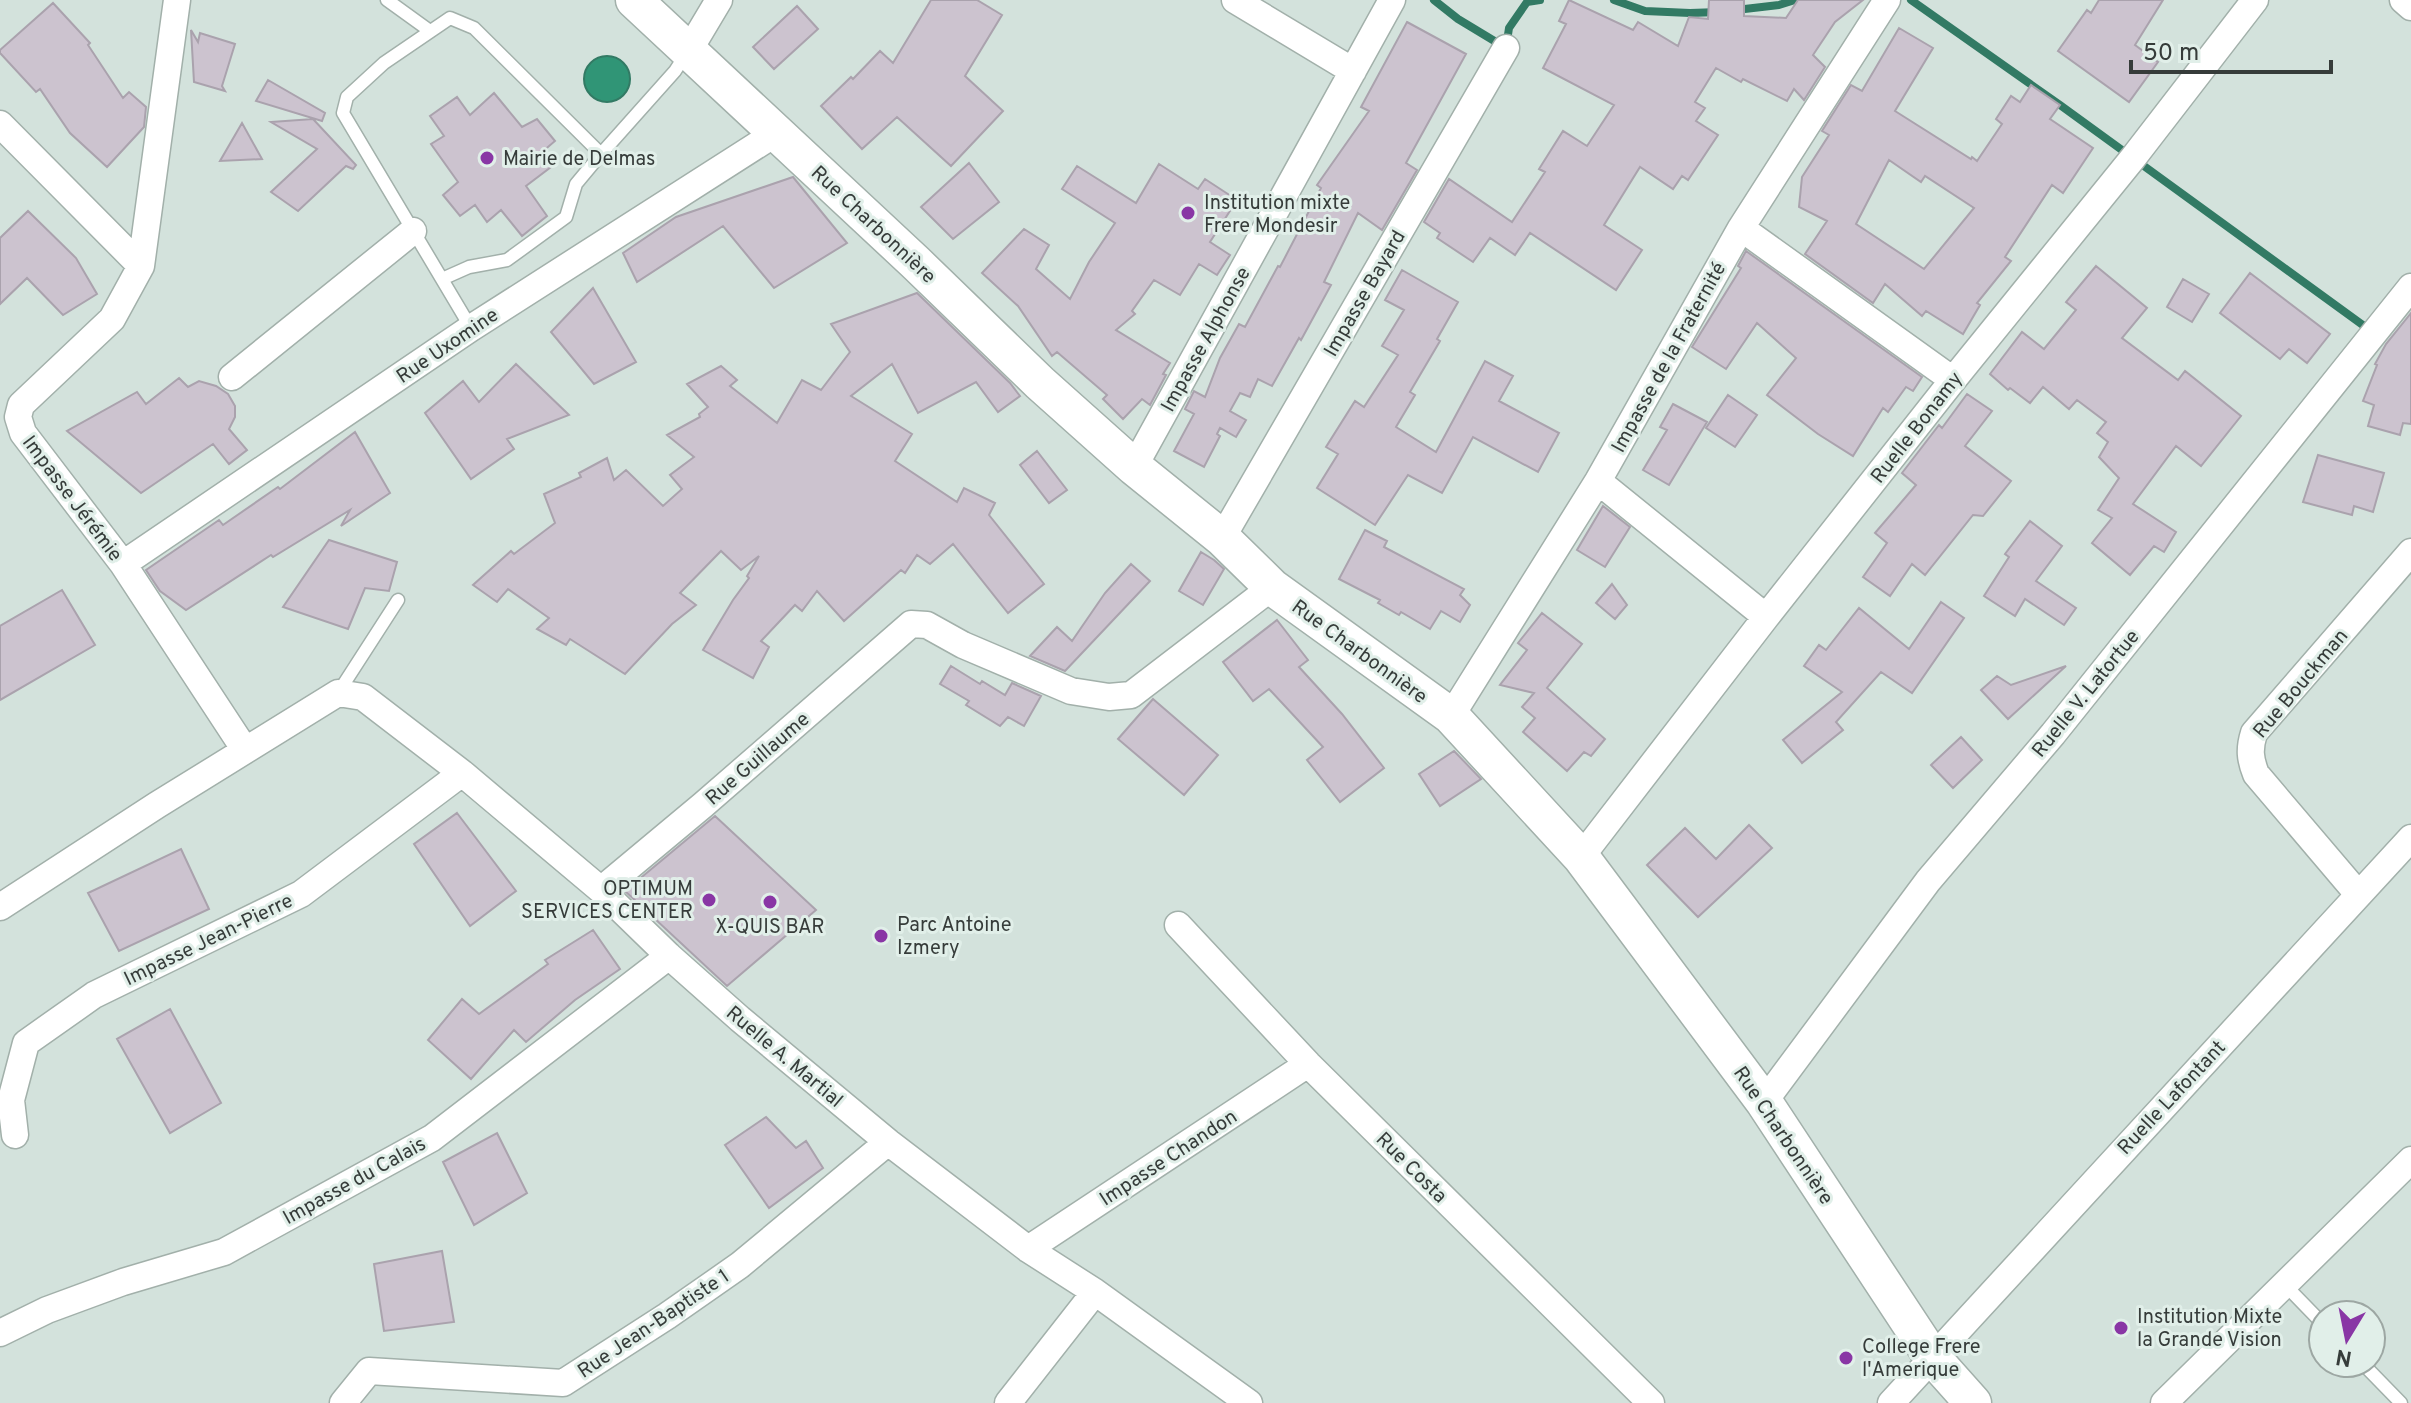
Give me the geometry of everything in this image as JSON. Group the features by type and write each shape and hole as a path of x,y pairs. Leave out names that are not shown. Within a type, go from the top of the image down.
{"street":[{"path":"141,266 177,0"},
{"name":"Rue Charbonnière","path":"634,0 1040,383 1134,467 1222,538 1272,587 1451,716 1581,857 1764,1102 1932,1357 1973,1403"},
{"path":"688,52 719,0"},
{"path":"1235,0 1353,71"},
{"name":"Impasse Alphonse","path":"1134,467 1392,0"},
{"name":"Impasse de la Fraternité","path":"1451,716 1598,481 1741,228 1887,0"},
{"name":"Ruelle Bonamy","path":"1581,857 1766,617 2133,158 2255,0"},
{"path":"2403,0 2411,7"},
{"name":"Impasse Bayard","path":"1222,538 1506,48"},
{"path":"0,124 141,266"},
{"name":"Rue Uxomine","path":"123,564 471,328 776,133"},
{"path":"1741,228 1953,380"},
{"path":"232,377 413,231"},
{"name":"Impasse Jérémie","path":"141,266 112,319 21,405 18,417 23,433 123,564 245,750"},
{"name":"Ruelle V. Latortue","path":"1764,1102 1928,881 2053,734 2411,287"},
{"path":"1598,481 1766,617"},
{"name":"Rue Bouckman","path":"2358,894 2256,774 2250,746 2254,733 2411,552"},
{"name":"Rue Guillaume","path":"601,890 911,624 927,625 963,645 1071,691 1109,697 1131,695 1272,587"},
{"path":"0,907 338,693"},
{"name":"Ruelle A. Martial","path":"338,693 363,697 462,773 601,890 740,1019 888,1142 1028,1249 1095,1292 1249,1403"},
{"name":"Impasse Jean-Pierre","path":"15,1135 11,1100 26,1043 94,995 301,894 462,773"},
{"name":"Ruelle Lafontant","path":"1891,1403 2411,838"},
{"name":"Rue Costa","path":"1178,925 1308,1064 1651,1403"},
{"name":"Impasse du Calais","path":"0,1333 47,1310 123,1282 224,1252 432,1138 669,956"},
{"name":"Impasse Chandon","path":"1028,1249 1308,1064"},
{"name":"Rue Jean-Baptiste 1","path":"343,1403 369,1371 563,1383 740,1265 888,1142"},
{"path":"2164,1403 2411,1160"},
{"path":"1008,1403 1095,1292"}],"lane":[{"path":"387,0 430,31"},
{"path":"471,328 343,113 347,97 384,63 450,18 474,28 601,154"},
{"path":"442,279 469,267 507,260 566,217 576,184 688,52"},
{"path":"338,693 398,600"},
{"path":"2285,1285 2307,1308"},
{"path":"2378,1379 2401,1403"}],"shaded area":[{"path":"607,56 623,63 630,79 623,95 607,102 591,95 584,79 591,63"}],"building":[{"path":"931,0 977,0 1002,15 965,76 1003,111 951,166 897,117 862,149 821,106 880,51 893,63"},
{"path":"1569,0 1633,30 1638,22 1678,46 1689,17 1708,19 1709,0 1744,0 1744,16 1786,18 1798,0 1863,0 1835,22 1813,55 1825,67 1804,100 1794,89 1787,101 1716,68 1695,102 1705,108 1696,121 1718,135 1688,180 1682,176 1673,189 1640,167 1604,225 1642,250 1616,290 1530,233 1515,255 1490,238 1473,262 1437,238 1440,233 1424,222 1449,179 1512,222 1545,172 1539,169 1563,131 1587,146 1614,105 1543,68 1566,24 1559,21"},
{"path":"2099,0 2163,0 2135,45 2158,62 2129,102 2058,51 2087,10 2091,13"},
{"path":"53,3 90,43 88,45 123,98 129,92 146,107 144,127 107,167 70,133 40,89 36,92 0,53"},
{"path":"797,6 818,29 774,69 753,47"},
{"path":"1407,22 1466,54 1406,163 1417,170 1382,230 1358,213 1324,282 1331,285 1301,340 1299,338 1272,386 1258,379 1250,397 1240,393 1230,411 1246,420 1236,437 1220,428 1217,434 1220,436 1204,467 1174,451 1194,414 1185,409 1194,391 1205,397 1220,358 1239,324 1245,327 1280,267 1321,188 1317,185 1369,111 1361,107"},
{"path":"1899,28 1933,48 1895,111 1971,159 1977,161 2002,124 1996,119 2011,96 2020,102 2031,85 2060,105 2050,119 2093,148 2063,193 2052,185 2005,257 2011,261 1977,303 1980,305 1963,334 1926,311 1922,316 1885,284 1873,303 1805,254 1827,221 1799,207 1802,177 1829,135 1822,131 1851,85 1862,91","holes":["1889,160 1921,182 1925,176 1974,208 1924,269 1856,224"]},
{"path":"191,30 198,42 200,33 235,44 222,86 225,91 194,82"},
{"path":"268,80 325,113 322,121 256,101"},
{"path":"494,93 522,127 537,119 555,141 541,153 551,167 526,186 547,216 522,236 501,210 487,222 475,205 460,216 443,195 458,182 431,144 444,136 430,116 457,97 470,115"},
{"path":"313,119 356,165 353,169 346,166 298,211 271,192 317,149 271,122"},
{"path":"242,123 262,159 220,161"},
{"path":"969,163 999,202 953,239 921,207"},
{"path":"1159,164 1198,189 1205,179 1237,200 1210,242 1230,255 1217,275 1199,264 1180,295 1154,280 1132,311 1135,314 1116,330 1170,363 1150,405 1142,399 1123,419 1103,399 1107,395 1057,352 1052,356 1018,306 982,273 1024,229 1049,245 1036,269 1070,299 1089,262 1115,223 1062,189 1077,166 1136,203"},
{"path":"793,177 847,243 774,288 723,226 637,282 623,253 676,217"},
{"path":"28,211 76,258 97,294 63,315 27,278 0,304 0,238"},
{"path":"1746,251 1922,377 1913,391 1906,387 1888,412 1883,408 1853,456 1767,395 1796,358 1757,323 1726,369 1692,347 1741,268 1738,266"},
{"path":"2096,266 2147,308 2122,338 2178,380 2185,371 2241,416 2201,466 2176,446 2133,504 2176,532 2164,552 2154,546 2130,575 2092,543 2112,518 2098,510 2119,478 2099,457 2108,442 2097,433 2106,422 2077,400 2069,409 2043,387 2030,403 1990,374 2022,332 2044,349 2076,310 2066,302"},
{"path":"1402,270 1458,302 1437,339 1440,341 1410,392 1415,395 1396,427 1436,452 1485,361 1513,376 1499,401 1559,433 1538,472 1473,437 1442,493 1408,475 1375,525 1317,488 1338,454 1326,447 1355,401 1364,407 1398,355 1382,346 1404,310 1385,300"},
{"path":"2250,273 2330,334 2307,363 2289,349 2280,359 2220,313"},
{"path":"2183,279 2209,294 2192,322 2167,307"},
{"path":"593,288 636,362 594,384 551,332"},
{"path":"917,293 1020,396 998,412 976,382 918,413 892,364 851,396 912,434 895,461 957,502 964,488 995,503 989,515 1044,584 1008,613 953,544 930,564 917,555 905,573 901,570 844,621 817,591 802,611 795,605 761,641 769,647 753,678 703,650 749,578 747,576 759,556 741,570 721,551 680,593 696,605 672,624 625,674 570,639 566,645 537,629 549,618 508,589 497,602 473,585 511,551 514,554 555,523 544,494 581,477 579,473 607,458 614,480 626,470 663,506 682,489 670,475 694,457 667,435 700,417 699,414 708,407 687,384 721,366 737,380 730,386 777,423 802,380 821,390 850,352 831,324"},
{"path":"2411,313 2411,424 2403,423 2400,435 2368,426 2374,405 2363,401 2375,364 2386,344"},
{"path":"516,364 569,415 507,439 514,449 471,479 425,413 463,381 479,402"},
{"path":"179,378 188,387 199,381 216,386 228,394 235,406 235,417 229,429 247,450 229,464 213,444 141,493 67,431 137,392 146,404"},
{"path":"1967,394 1992,411 1965,446 2011,481 1983,516 1973,515 1925,575 1912,564 1890,596 1863,577 1887,543 1875,533 1916,485 1902,473"},
{"path":"1728,395 1757,415 1735,447 1706,428"},
{"path":"1673,404 1707,422 1669,485 1643,470 1667,430 1660,427"},
{"path":"355,432 390,493 341,526 350,510 273,557 271,555 186,610 160,591 146,570 219,520 223,525 278,487 280,489"},
{"path":"1037,451 1067,490 1049,503 1020,465"},
{"path":"2318,455 2384,473 2373,512 2354,506 2352,515 2303,502"},
{"path":"1603,506 1630,527 1605,567 1577,550"},
{"path":"2030,521 2062,546 2036,581 2076,608 2064,625 2025,599 2015,616 1984,596 2009,557 2005,554"},
{"path":"1365,530 1387,541 1384,547 1464,589 1460,595 1470,605 1460,622 1441,611 1430,629 1401,612 1399,615 1378,603 1380,600 1339,579"},
{"path":"329,540 397,562 389,591 365,588 348,629 283,607"},
{"path":"1201,552 1224,569 1203,605 1179,591"},
{"path":"1131,564 1150,581 1065,671 1030,656 1057,627 1072,641 1105,593"},
{"path":"1612,584 1627,605 1615,619 1596,603"},
{"path":"62,590 95,645 0,700 0,626"},
{"path":"1941,602 1964,618 1912,693 1881,672 1836,722 1843,730 1802,763 1783,740 1842,692 1804,666 1819,645 1826,650 1859,608 1909,649"},
{"path":"1542,613 1582,644 1547,688 1605,739 1591,756 1584,752 1567,771 1523,732 1535,718 1522,707 1534,693 1500,685 1527,650 1518,643"},
{"path":"1277,620 1308,660 1299,667 1342,714 1384,768 1340,802 1307,760 1323,747 1269,689 1253,701 1223,662"},
{"path":"951,666 1005,695 1012,683 1041,696 1024,726 1008,717 1000,726 966,705 969,701 940,684"},
{"path":"2066,666 2008,719 1981,690 1997,676 2011,685"},
{"path":"1153,699 1218,755 1184,795 1118,739"},
{"path":"1961,737 1982,760 1953,788 1931,765"},
{"path":"1454,751 1481,779 1440,806 1419,774"},
{"path":"457,813 516,891 470,926 414,844"},
{"name":"OPTIMUM SERVICES CENTER","path":"715,816 816,910 727,986 625,891"},
{"path":"1749,825 1772,848 1698,917 1647,865 1685,828 1716,859"},
{"path":"181,849 209,909 119,951 88,893"},
{"path":"593,930 620,969 575,1000 526,1042 514,1030 471,1079 428,1040 462,999 479,1014 548,964 545,960"},
{"path":"170,1009 221,1103 170,1133 117,1039"},
{"path":"766,1117 796,1148 806,1141 823,1168 769,1208 725,1145"},
{"path":"497,1133 527,1193 474,1225 443,1162"},
{"path":"442,1251 454,1322 384,1331 374,1264"}],"waterway":[{"path":"1434,0 1458,19 1506,48 1509,28 1527,2 1540,0"},
{"path":"1614,0 1645,11 1719,12"},
{"path":"1736,10 1795,0"},
{"path":"1911,0 2371,331"}],"place":[{"name":"Mairie de Delmas","path":"487,158"},
{"name":"Institution mixte Frere Mondesir","path":"1188,213"},
{"name":"OPTIMUM SERVICES CENTER","path":"709,900"},
{"name":"X-QUIS BAR","path":"770,902"},
{"name":"Parc Antoine Izmery","path":"881,936"},
{"name":"Institution Mixte la Grande Vision","path":"2121,1328"},
{"name":"College Frere l'Amerique","path":"1846,1358"}]}
